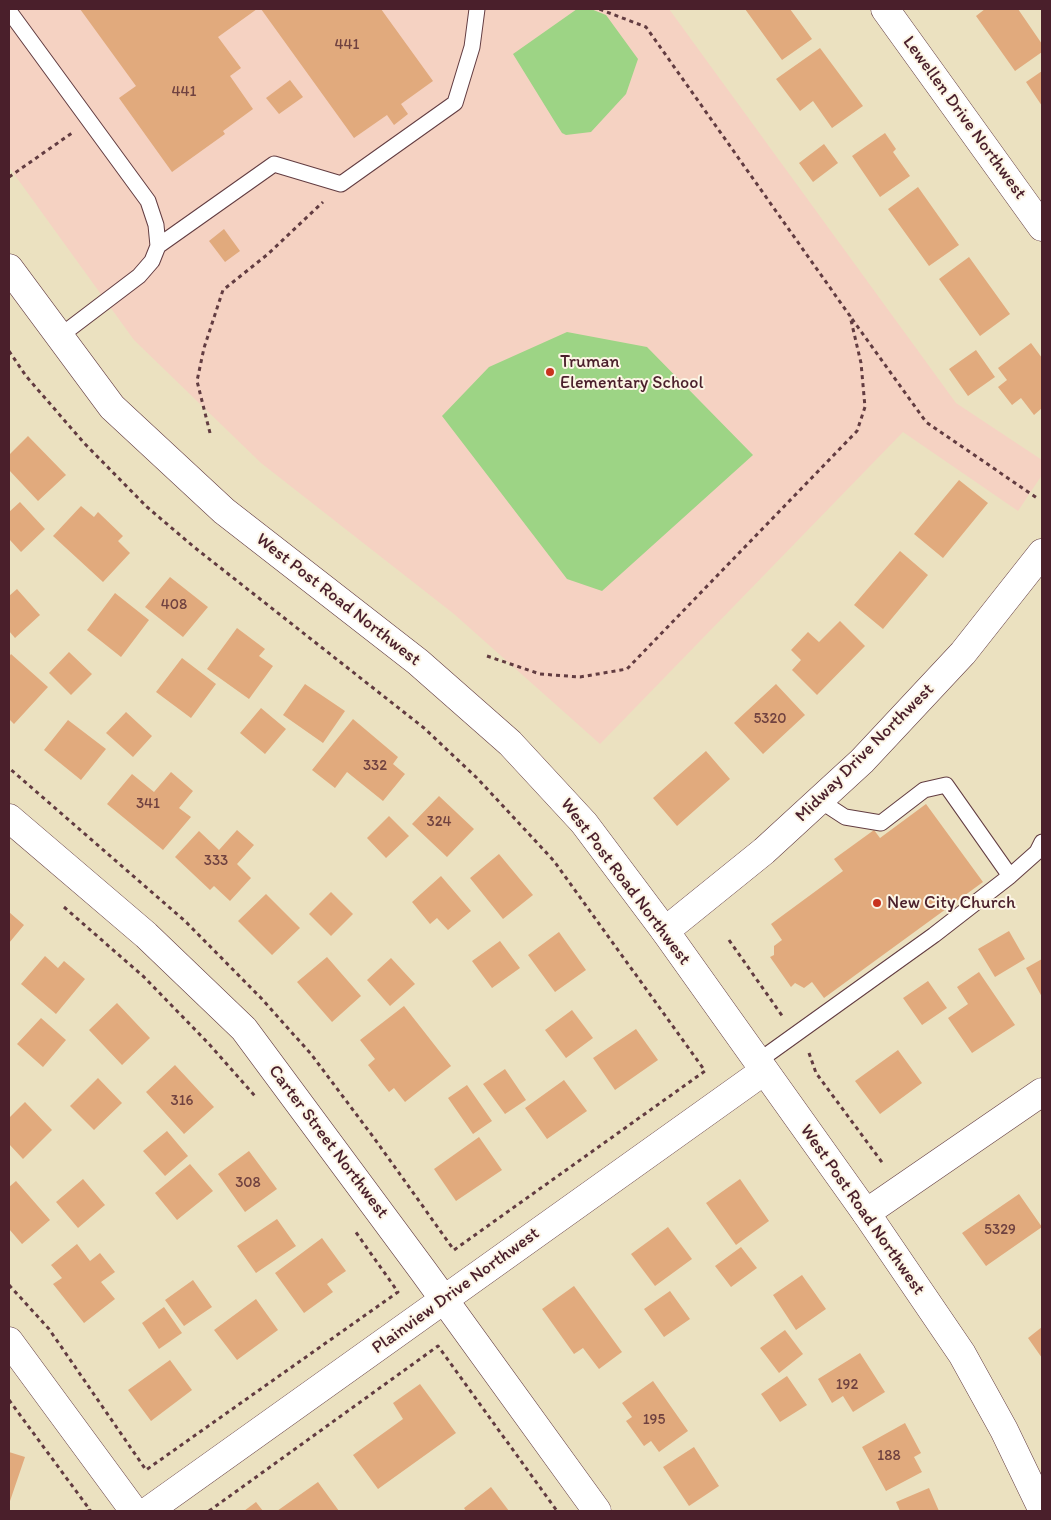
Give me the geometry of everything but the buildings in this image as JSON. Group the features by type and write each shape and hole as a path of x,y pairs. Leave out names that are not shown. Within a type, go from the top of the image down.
{"street":[{"name":"Lewellen Drive Northwest","path":"885,9 1042,227"},
{"name":"West Post Road Northwest","path":"9,268 112,407 224,510 418,662 510,743 584,823 665,931 760,1067 866,1213 962,1354 1004,1430 1042,1509"},
{"name":"Midway Drive Northwest","path":"665,931 764,851 862,761 963,653 1042,553"},
{"name":"Carter Street Northwest","path":"9,818 146,935 244,1029 597,1511"},
{"name":"Plainview Drive Northwest","path":"148,1511 444,1300 760,1067"},
{"path":"866,1213 1042,1092"},
{"path":"9,1341 134,1511"}],"lane":[{"path":"158,246 274,164 341,184 455,104 472,47 477,9"},
{"path":"9,10 148,201 156,225 158,246 152,261 139,276 60,336"},
{"path":"819,800 845,817 881,823 924,790 946,785 1010,876"},
{"path":"760,1067 1010,876 1037,852 1042,842"}],"path":[{"path":"599,9 646,27 926,422 1037,498"},
{"path":"9,177 89,121"},
{"path":"210,433 197,382 204,348 223,290 268,254 341,184"},
{"path":"487,656 540,674 580,677 627,668 857,431 865,406 861,363 850,316"},
{"path":"9,351 26,376 84,443 147,507 194,547 424,728 478,778 554,861 706,1071 454,1250 312,1054 261,998 184,921 9,768"},
{"path":"64,906 144,977 209,1044 261,1103"},
{"path":"9,1285 49,1329 146,1470 398,1292 353,1229"},
{"path":"209,1511 438,1346 557,1511"},
{"path":"9,1400 90,1510 88,1511"}],"shaded area":[{"name":"Truman Elementary School","path":"9,9 669,9 956,403 1042,460 1042,475 1018,511 903,432 600,744 454,614 261,463 134,340 9,167"}],"green space":[{"path":"577,9 591,9 606,15 638,59 626,94 591,132 566,135 562,133 513,54"},
{"path":"567,332 647,347 753,455 602,591 567,579 442,416 489,367"}],"place":[{"name":"Truman Elementary School","path":"550,372"},
{"name":"New City Church","path":"877,903"}]}
